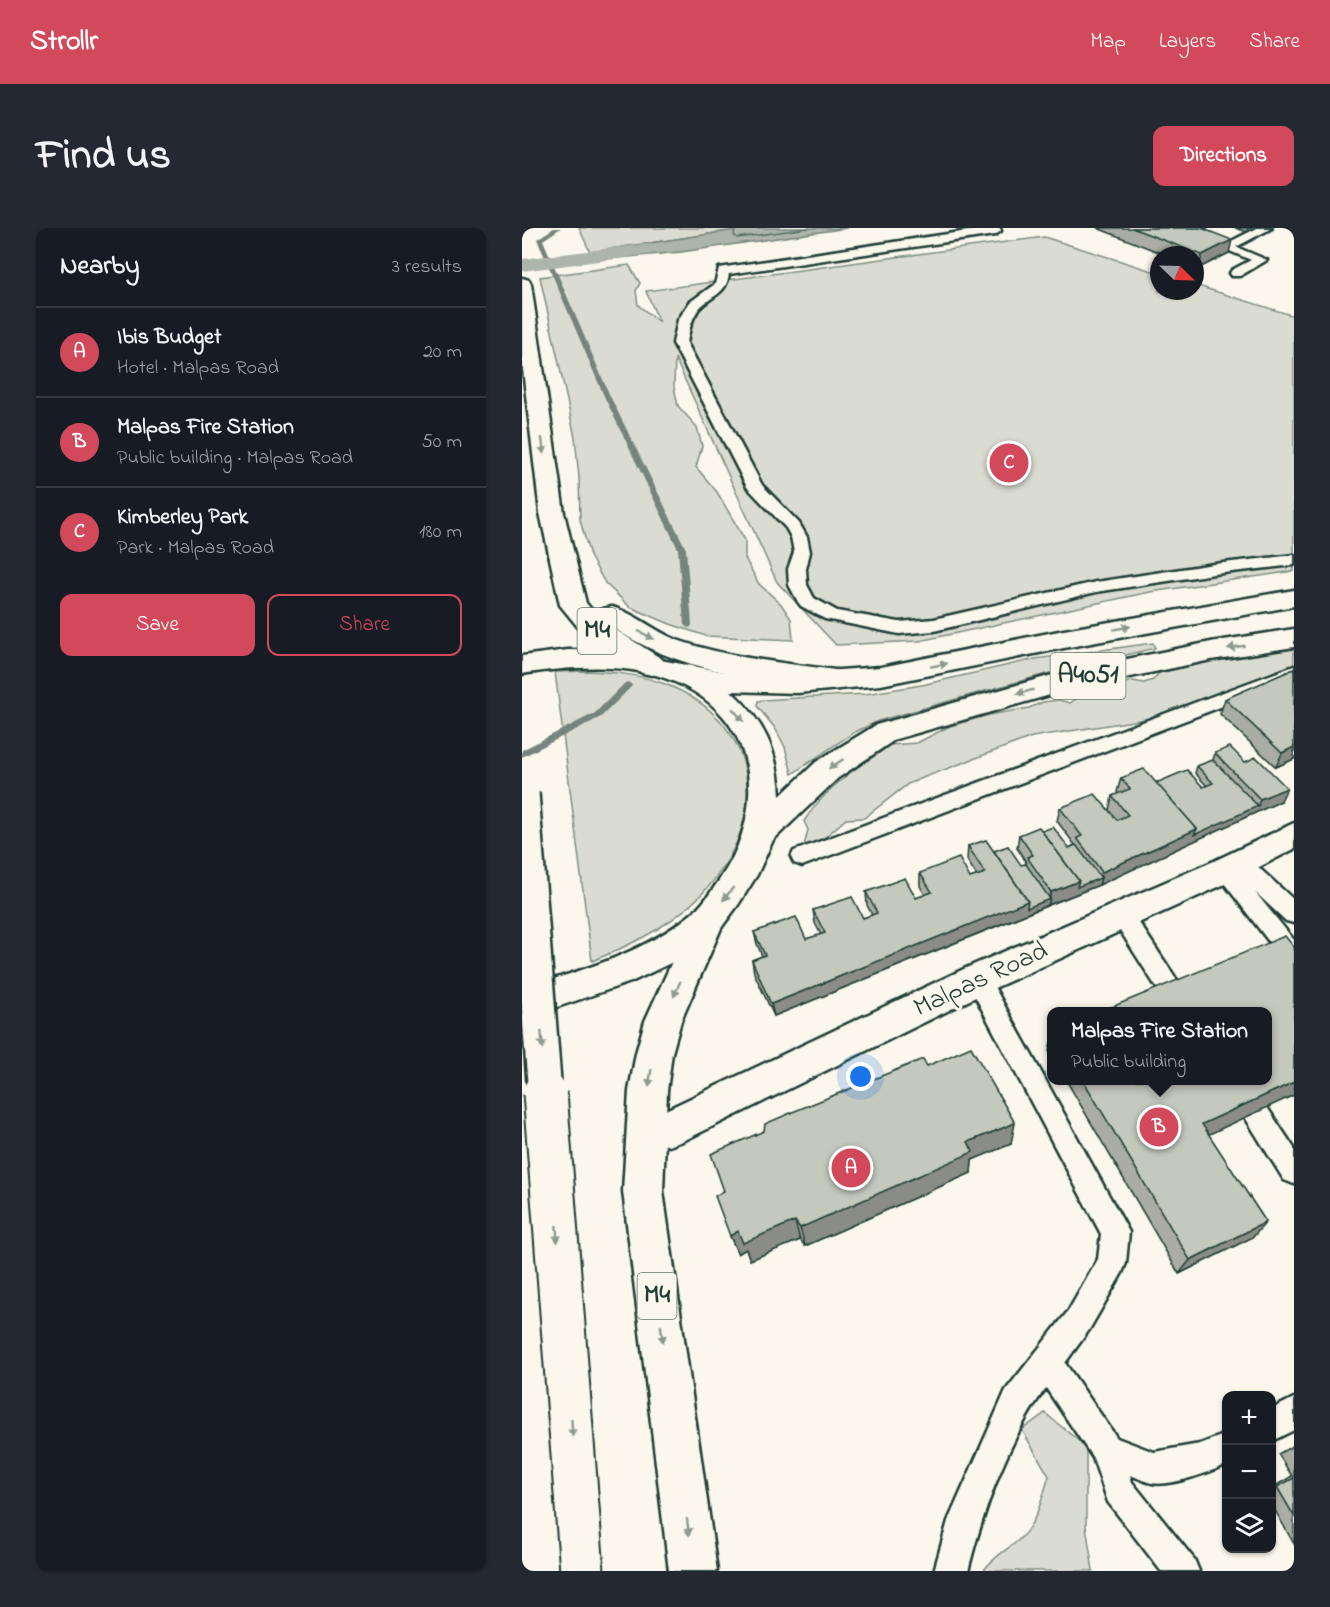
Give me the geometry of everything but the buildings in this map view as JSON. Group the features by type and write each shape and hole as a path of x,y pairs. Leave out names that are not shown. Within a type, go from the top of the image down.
{"main road":[{"name":"M4","path":"522,284 552,513 573,605 591,626 652,666"},
{"path":"565,575 612,615 645,636 685,652 759,669 835,679"},
{"name":"A4051","path":"683,674 725,681 759,683 798,683 881,676 1064,639 1294,598"},
{"name":"A4051","path":"762,831 826,770 886,732 1063,682 1211,651 1294,638"},
{"path":"522,665 587,657 617,659 683,674 710,690 729,705 744,723 756,742 764,764 766,796 762,831 753,856 736,884 708,920 678,942 635,965 597,981 522,1004"},
{"path":"522,793 582,1571"},
{"name":"Malpas Road","path":"669,1128 978,979 1122,916 1294,836"},
{"name":"M4","path":"693,1571 643,1191 648,1091 654,1053 663,1021 708,920"}],"lane":[{"path":"994,228 995,231 723,271 721,285 695,305 684,320 680,343 755,487 793,526 799,537 802,552 797,569 798,585 807,602 831,615 860,622 899,628 934,625 1096,587 1214,569 1294,560"},
{"path":"1236,273 1261,260 1226,247 1266,228"},
{"path":"802,857 1294,672"},
{"path":"1232,866 1294,914"},
{"path":"1232,866 1294,957"},
{"path":"1122,916 1183,1007"},
{"path":"951,1571 964,1521 1017,1401 1079,1320 1112,1263 1115,1232 978,979"},
{"path":"1237,1085 1294,1171"},
{"path":"1046,1361 1106,1450 1119,1491 1182,1571"},
{"path":"1276,1424 1294,1413"},
{"path":"1106,1450 1154,1468 1201,1460 1222,1451"}],"shaded area":[{"path":"579,228 749,228 590,252"},
{"path":"1044,237 1150,270 1150,300 1204,300 1204,288 1294,316 1294,571 1150,592 919,641 836,645 777,582 675,358 674,387 678,406 697,427 702,446 696,467 717,492 745,540 745,558 759,584 781,604 791,619 793,640 706,636 630,607 605,583 590,556 580,520 575,437 540,277 629,265 640,283 636,291 638,305 659,322 646,291"},
{"path":"1153,643 1155,648 1046,674 878,721 853,733 792,774 785,747 775,728 757,706 758,701 763,700 865,694 922,685 1035,659"},
{"path":"1294,649 1294,666 1146,719 1032,737 925,777 908,784 864,818 846,819 810,850 803,850 808,830 804,821 815,806 843,779 889,745 917,743 950,726 989,715 1029,708 1043,702 1059,700 1070,703 1086,692 1133,681 1144,683 1153,680 1159,673 1212,660"},
{"path":"585,671 645,678 665,684 696,700 720,720 736,744 745,771 747,799 742,828 729,857 698,898 656,930 592,961 555,672"},
{"path":"1045,1413 1086,1447 1086,1526 1093,1571 983,1571 1022,1536 1037,1512 1049,1476 1022,1430"}],"water":[{"path":"749,228 848,228 681,252 597,260 590,252"}],"waterway":[{"path":"558,228 540,239 607,396 682,549 688,625"},
{"path":"522,265 645,250"},
{"path":"522,754 598,715 628,685"}],"place":[{"name":"Kimberley Park","path":"1009,463"},
{"name":"Malpas Fire Station","path":"1159,1127"},
{"name":"Ibis Budget","path":"851,1168"}]}
